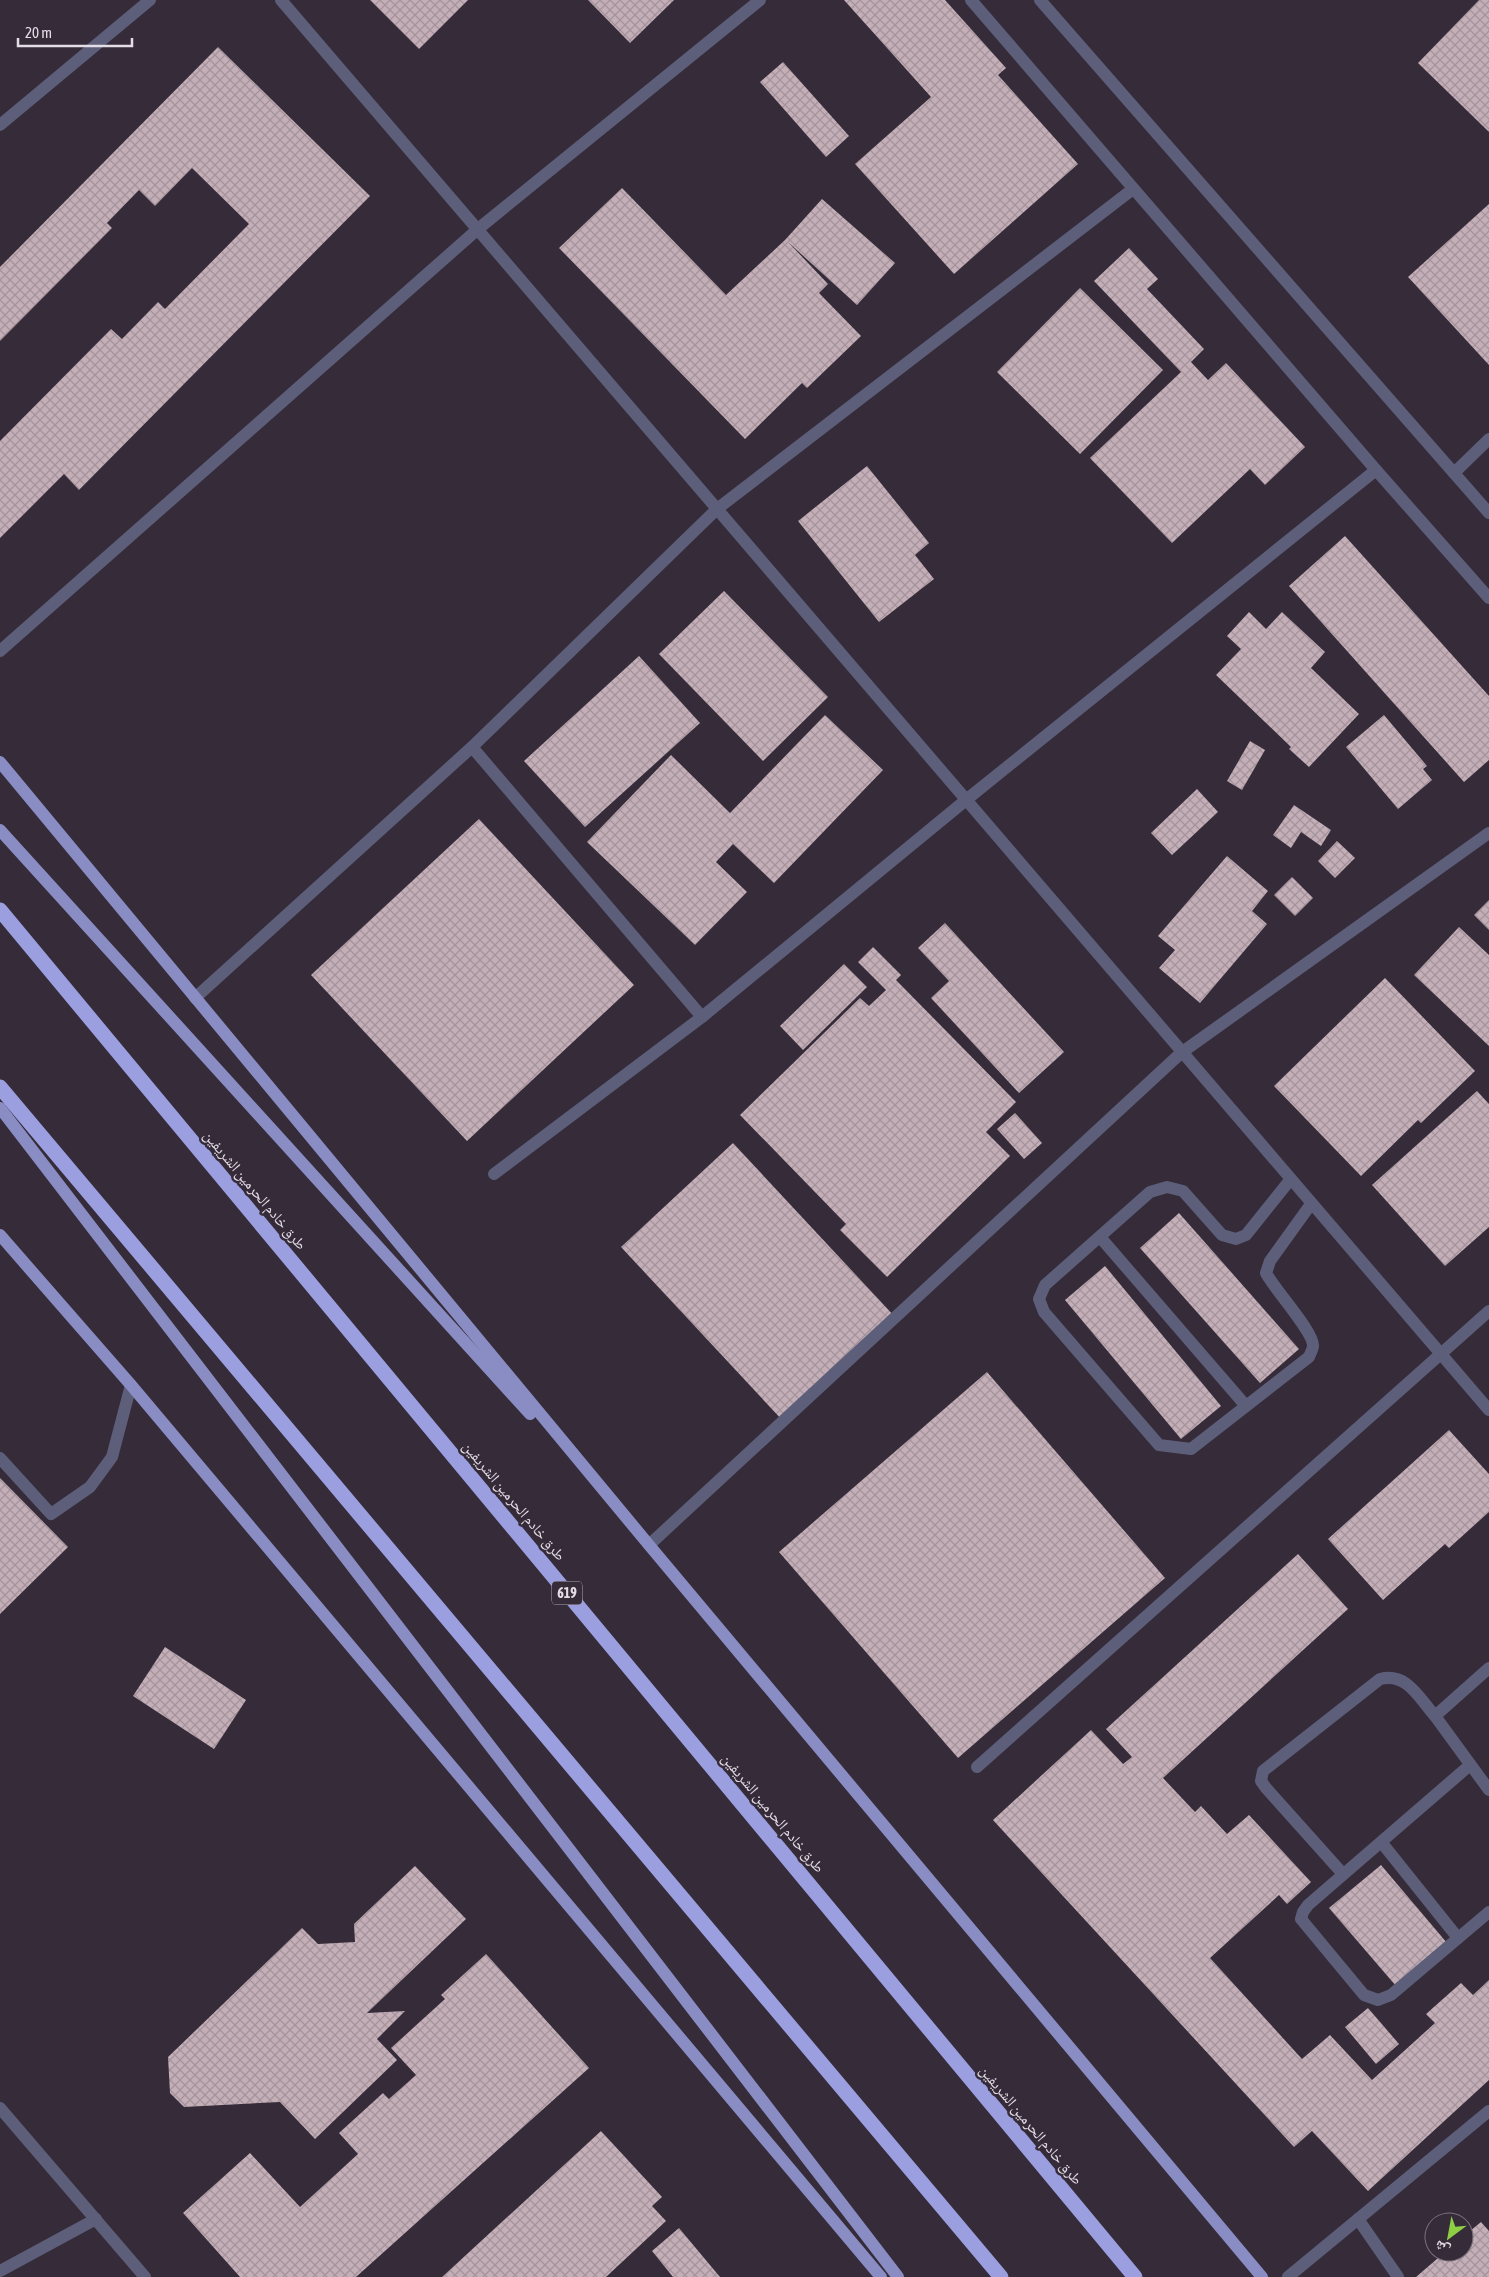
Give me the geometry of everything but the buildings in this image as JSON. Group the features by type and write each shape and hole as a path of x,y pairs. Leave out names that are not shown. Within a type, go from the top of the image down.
{"highway":[{"name":"طرق خادم الحرمين الشريفين","path":"0,910 1135,2277"},
{"path":"0,1087 1001,2277"}],"main road":[{"path":"0,762 649,1546 1262,2277"},
{"path":"0,830 649,1546"},
{"path":"0,1108 898,2277"},
{"path":"0,1235 130,1385 881,2277"}],"street":[{"path":"0,125 150,0"},
{"path":"281,0 1181,1053 1489,1410"},
{"path":"0,651 478,229 760,0"},
{"path":"972,0 1376,470 1489,598"},
{"path":"1040,0 1489,513"},
{"path":"195,998 472,747 717,510 1133,188"},
{"path":"1454,473 1489,438"},
{"path":"494,1174 702,1017 966,800 1376,470"},
{"path":"472,747 702,1017"},
{"path":"649,1546 1181,1053 1489,833"},
{"path":"1290,1180 1246,1235 1236,1239 1222,1235 1183,1191 1167,1187 1150,1192 1045,1285 1039,1299 1044,1312 1159,1445 1192,1448 1309,1357 1313,1346 1310,1335 1272,1285 1266,1273 1270,1261 1311,1204"},
{"path":"1100,1237 1246,1406"},
{"path":"977,1767 1439,1353 1489,1311"},
{"path":"0,1458 51,1514 90,1487 112,1457 130,1385"},
{"path":"1435,1716 1489,1668"},
{"path":"1342,1874 1266,1788 1261,1781 1263,1770 1380,1679 1391,1676 1403,1680 1435,1716 1489,1790"},
{"path":"1470,1765 1308,1905 1303,1912 1302,1919 1364,1995 1378,2000 1392,1995 1489,1912"},
{"path":"1382,1843 1458,1938"},
{"path":"0,2108 145,2277"},
{"path":"1288,2277 1489,2112"},
{"path":"1358,2219 1398,2277"},
{"path":"0,2271 96,2220"}]}
